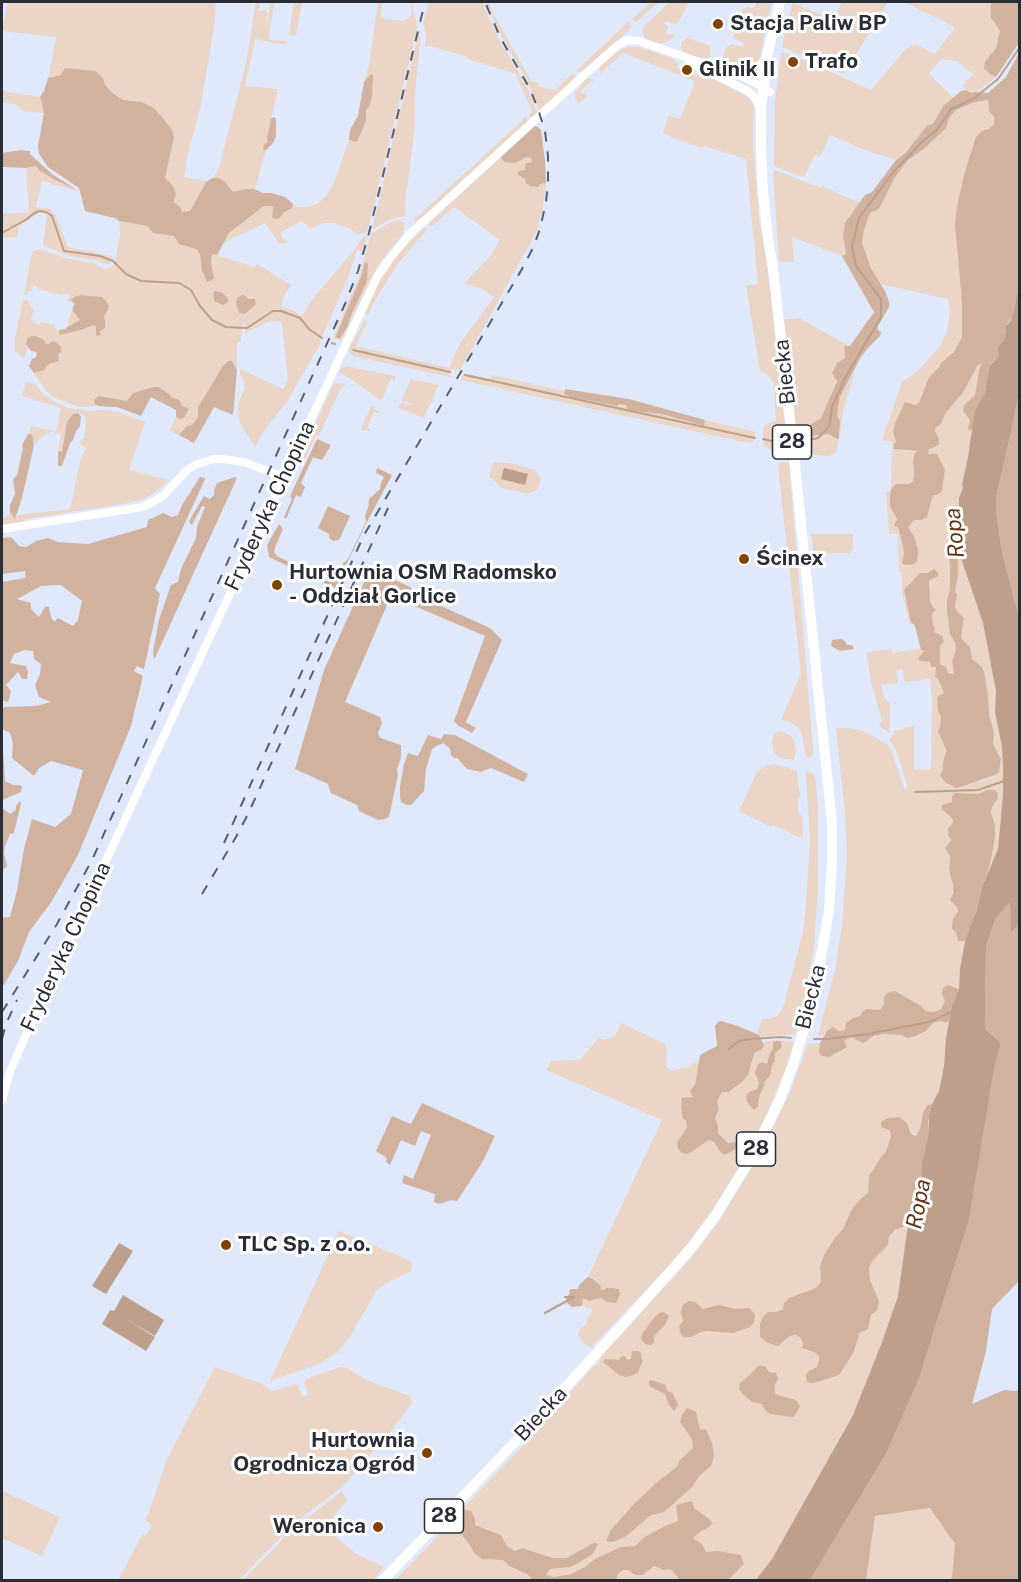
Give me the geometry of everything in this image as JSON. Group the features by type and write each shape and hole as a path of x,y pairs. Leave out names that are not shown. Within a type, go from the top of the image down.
{"main road":[{"name":"Biecka","path":"383,1581 526,1430 693,1245 715,1216 751,1158 779,1102 805,1028 829,912 832,823 774,269 767,143 767,56 780,2"},
{"name":"Biecka","path":"774,269 763,192 760,149 761,110 768,87 785,2"}],"street":[{"name":"Fryderyka Chopina","path":"2,1100 10,1072 63,952 283,477 377,277 398,247 617,46 627,40 639,41 768,87"},
{"name":"Fryderyka Chopina","path":"679,56 748,91"},
{"path":"737,75 755,72 767,56"},
{"path":"748,91 753,92 768,87"},
{"path":"748,91 754,96 761,110"},
{"path":"2,529 142,507 163,496 186,471 195,465 214,459 244,462 283,477"}],"shaded area":[{"path":"8,2 216,2 214,28 200,109 184,177 206,181 189,212 182,212 174,202 173,186 165,178 174,138 172,130 163,118 154,108 142,102 123,100 105,85 103,78 61,75 48,78 55,37 2,31"},
{"path":"256,2 260,2 257,25 260,11 265,10 268,13 267,25 270,3 274,2 269,38 270,40 287,41 286,45 255,39 245,86 278,89 268,142 263,150 266,150 255,189 233,192 218,178 213,178 219,168 246,63"},
{"path":"294,2 302,2 296,36 289,35"},
{"path":"378,2 382,2 381,18 404,21 412,15 411,2 416,25 418,25 367,233 358,234 334,223 324,223 311,229 302,221 281,232 281,236 287,242 284,244 279,243 265,223 223,245 229,233 264,206 273,206 272,214 279,219 282,213 292,208 293,204 297,207 307,207 317,204 326,196 334,183 349,140 357,142 366,121 366,110 372,98 373,76 371,74 364,82 369,65"},
{"path":"429,2 483,2 500,41 528,89 538,114 532,118 528,116 532,112 516,74 430,46 425,47 426,34 423,23"},
{"path":"486,2 489,2 531,81 539,83 537,86 558,91 556,89 573,73 576,76 540,111 528,83 498,30"},
{"path":"651,2 659,2 636,22 633,21 632,19"},
{"path":"670,2 689,2 678,23 665,21 664,24 668,26 666,34 673,33 672,39 661,44 645,40 642,31 644,26"},
{"path":"757,2 772,2 760,59 750,70 737,72 726,65 723,58 724,52 732,44 743,47 744,43 735,39 733,32 742,10 746,7 754,8"},
{"path":"842,2 888,2 844,74 782,47 792,3 834,20"},
{"path":"904,2 991,2 991,18 1000,31 989,72 996,77 977,92 972,93 962,86 973,74 957,61 941,59 929,74 953,97 944,105 933,124 896,160 830,135 820,157 815,155 804,177 774,166 775,102 781,53 808,62 871,90 911,45 917,45 935,54 955,28"},
{"path":"991,2 1019,2 1019,43 996,77 984,69 985,62 996,48 1000,31 991,18"},
{"path":"628,22 632,26 626,33 581,72 576,71"},
{"path":"419,31 415,127 405,203 406,216 391,219 372,230"},
{"path":"687,38 709,45 711,52 709,57 703,60 682,52 681,43"},
{"path":"628,47 638,47 672,58 678,64 677,68 696,77 703,73 749,98 754,105 753,139 759,218 768,268 786,436 781,437 785,446 782,446 781,450 769,449 763,444 763,428 766,424 776,421 774,384 768,375 760,371 746,286 758,284 746,159 704,146 703,148 663,133 668,116 680,119 695,81 623,53 602,72 602,76 599,67 616,52"},
{"path":"1019,53 1019,289 1014,314 1005,327 999,356 989,368 985,393 975,410 973,428 970,431 968,429 970,420 963,411 964,405 975,395 982,364 977,366 964,391 945,414 941,424 936,427 939,444 929,449 928,454 937,454 945,470 942,491 933,495 927,517 914,520 908,527 914,536 918,550 917,561 915,564 902,564 903,546 898,527 894,526 897,519 890,506 890,495 891,489 896,484 913,482 913,461 918,451 894,449 896,442 893,432 905,402 915,405 919,403 929,377 954,352 962,337 962,303 955,224 964,175 976,137 994,124 988,100 975,102 956,110 949,118 946,128 907,161 894,179 879,209 870,213 862,243 871,268 886,293 889,307 878,326 880,336 861,357 840,397 837,415 840,421 839,438 828,434 807,438 803,434 803,427 821,418 837,381 832,373 837,363 845,358 845,346 850,346 874,312 842,256 846,254 843,236 845,223 865,195 872,192 896,160 906,152 927,126 933,124 944,105 961,91 988,93 1006,77"},
{"path":"65,68 95,71 114,94 123,100 142,102 154,108 163,118 172,130 174,138 165,178 173,186 176,194 174,202 182,212 190,211 206,182 212,178 224,181 233,192 254,189 285,197 293,204 292,208 283,213 279,219 272,218 273,206 264,206 229,233 217,255 212,254 214,279 207,282 202,270 200,254 196,249 179,244 174,236 153,233 147,226 85,211 79,188 48,167 39,154 38,146 44,113 40,97 48,78 61,75"},
{"path":"371,74 373,76 372,98 366,110 366,121 357,142 349,140 350,130 358,116 364,82"},
{"path":"589,78 595,82 591,81 580,92 588,96 578,104 575,93"},
{"path":"2,91 40,97 44,113 22,111 15,104 2,102"},
{"path":"988,100 994,124 982,132 964,175 955,224 962,303 962,337 954,352 929,377 919,403 915,405 905,402 900,412 895,423 894,449 919,450 913,461 913,482 896,484 891,489 892,442 882,440 902,382 918,371 941,345 947,331 950,311 948,299 880,284 871,268 862,243 864,230 870,213 879,209 894,179 907,161 946,128 949,118 956,110 975,102"},
{"path":"275,117 276,137 266,150 263,150 264,145 268,142 271,118"},
{"path":"526,117 527,124 420,220 415,221 415,218"},
{"path":"535,126 541,130 545,161 546,183 538,187 530,186 517,174 519,171 526,170 526,163 532,162 531,158 526,157 512,163 504,162 501,157"},
{"path":"30,151 30,154 52,174 77,190 55,180 36,166 2,167 2,153"},
{"path":"501,157 504,162 512,163 526,157 531,158 532,162 525,171 540,184 546,183 543,208 537,231 460,370 452,369 450,377 353,356 349,351 350,346 364,320 367,322 356,346 449,368 459,345 494,297 482,289 464,284 491,255 500,240 454,207 431,227 428,224"},
{"path":"36,166 55,180 77,191 42,181 36,207 50,209 55,215 68,247 114,257 108,265 95,260 70,256 43,246 47,215 40,212 19,226 17,237 2,238 2,214 29,212 26,168"},
{"path":"775,170 821,188 822,186 860,203 850,216 843,236 846,254 842,256 792,237 794,262 779,261 773,172"},
{"path":"399,220 405,223 403,234 377,267 341,341 333,338 359,277 371,234"},
{"path":"119,221 147,226 153,233 174,236 177,240 196,249 214,273 211,262 212,254 254,267 257,264 291,285 283,298 281,307 302,316 312,300 363,237 367,236 362,251 357,250 321,343 288,400 264,431 255,447 238,416 238,405 245,387 240,369 283,389 288,380 282,322 270,321 245,333 245,324 242,324 241,342 237,342 236,368 234,363 223,366 198,407 198,417 179,435 170,430 176,417 180,419 182,406 159,387 133,393 127,401 99,396 95,404 98,406 79,407 53,397 46,391 34,373 59,361 58,355 61,347 56,342 26,343 28,347 24,359 15,351 15,338 23,300 27,300 34,311 31,319 39,325 41,322 54,325 56,330 67,328 63,334 94,325 96,335 105,321 104,316 109,306 99,297 85,295 73,297 74,305 66,301 70,297 68,294 61,295 41,290 34,285 31,291 24,295 33,251 39,249 65,258 93,263 107,269 113,265 116,257 120,235"},
{"path":"424,228 428,229 398,263 366,315 380,281 392,262"},
{"path":"365,262 368,264 367,281 347,327 340,338 337,338 336,336"},
{"path":"214,291 221,292 228,298 228,302 223,305 214,301"},
{"path":"81,295 102,297 105,300 109,306 104,316 105,328 99,332 101,334 98,336 94,325 60,335 60,330 80,320 73,311 75,304 71,300"},
{"path":"242,295 248,299 255,299 256,304 245,314 239,313 236,303 237,298"},
{"path":"73,307 80,320 68,326 68,321"},
{"path":"799,318 849,346 844,349 845,359 821,418 803,427 817,435 828,434 839,438 834,454 828,456 801,454 799,451 784,320"},
{"path":"36,336 48,344 56,342 61,347 58,355 59,361 34,373 29,366 37,352 31,351 26,344 27,339"},
{"path":"232,361 237,370 233,415 214,407 194,443 179,435 196,420 198,407 223,366"},
{"path":"983,364 979,370 975,395 963,411 970,420 970,431 973,428 959,511 950,519 949,525 950,588 947,611 950,634 955,642 955,674 948,673 940,664 940,646 944,642 933,632 929,592 930,579 937,576 920,573 904,590 912,624 909,624 902,591 902,572 899,572 898,534 889,534 886,492 890,491 890,506 897,519 903,546 902,564 914,536 908,527 910,523 927,516 933,495 942,491 945,470 928,454 929,449 939,439 935,431 936,427 941,424 945,414 964,391 977,366"},
{"path":"346,366 395,376 395,380 391,379 381,401 339,372"},
{"path":"855,372 843,411 839,438 840,421 837,415 840,397"},
{"path":"464,373 491,379 492,375 564,391 564,394 570,397 617,406 626,405 633,411 662,414 696,424 704,425 705,420 755,432 754,440 748,443 461,380"},
{"path":"411,379 439,385 424,418 398,408 401,403 412,405 401,401"},
{"path":"26,382 36,384 41,392 68,408 118,412 145,422 129,470 168,480 144,499 26,519 24,522 2,526 2,518 8,517 10,512 15,519 18,515 70,509 85,447 79,442 84,438 86,418 78,413 73,414 67,422 61,452 58,452 61,434 50,432 34,445 32,434 28,434 31,426 56,432 61,408 22,396"},
{"path":"334,383 346,384 340,390 319,436 316,435 305,459 300,458"},
{"path":"159,387 189,409 184,418 176,417 176,410 151,397 141,416 117,407 95,404 94,400 99,396 127,401 133,393"},
{"path":"565,389 629,399 705,420 704,426 662,414 633,411 627,409 626,405 617,406 570,397 564,394"},
{"path":"1019,392 1019,617 1002,552 996,497"},
{"path":"371,406 379,411 374,412 367,428 370,431 362,430 361,428"},
{"path":"78,413 81,417 80,426 70,443 62,466 58,466 58,452 62,451 67,422 73,414"},
{"path":"28,434 32,434 34,445 15,519 10,512 10,505 15,494 13,479 17,475 22,445"},
{"path":"317,439 331,445 322,460 313,457 301,483 305,487 301,497 296,495 286,519 284,517 292,499 290,496"},
{"path":"493,462 509,463 535,470 541,479 537,490 528,494 499,487 489,477"},
{"path":"782,462 789,463 813,749 813,755 809,758 806,756 798,727 781,720 801,673 778,468"},
{"path":"377,468 392,475 335,588 269,557 267,545 279,524 283,529 274,552 277,556 327,581 333,581 349,557 366,522 365,515 369,499 380,489 384,477 376,473"},
{"path":"200,477 205,478 155,588 160,594 144,669 137,666 134,671 143,676 131,726 78,855 52,901 29,932 18,961 2,988 2,918 10,917 32,819 55,827 71,814 83,770 51,761 39,768 34,776 12,758 13,744 10,733 2,729 4,707 36,706 51,702 39,697 35,685 41,664 34,659 33,651 25,650 14,654 10,663 26,666 27,679 22,679 18,672 6,685 11,691 8,702 2,700 2,582 25,578 25,571 2,574 2,538 11,537 19,546 26,547 48,538 58,542 88,544 147,527 148,520 163,513 172,517 178,515","holes":["61,585 82,601 78,620 73,626 58,618 54,622 49,607 45,607 39,617 31,609 31,603 17,599 41,586"]},
{"path":"237,478 154,658 153,651 159,620 171,585 178,582 181,569 196,538 197,527 205,507 202,506 192,525 189,522 204,496 210,499 214,495 217,483"},
{"path":"328,506 350,516 339,540 333,541 329,538 329,534 318,528"},
{"path":"958,509 958,575 955,607 964,618 961,638 970,647 972,659 984,671 989,715 994,732 993,744 1001,759 999,772 995,775 957,788 946,783 940,775 946,750 938,731 941,716 938,711 937,697 944,693 935,677 936,667 931,667 930,662 918,659 924,651 921,650 915,626 911,622 904,590 920,573 928,573 934,569 938,573 938,576 929,581 930,600 936,610 932,613 933,626 935,627 934,632 942,636 944,642 940,646 940,664 946,667 948,673 954,674 952,661 956,650 955,642 950,634 947,600 950,588 949,525 953,511"},
{"path":"811,534 853,534 853,549 850,553 814,553"},
{"path":"957,553 960,555 983,623 996,691 995,712 1002,747 1003,767 998,849 994,862 990,865 995,838 995,825 991,813 997,800 979,794 955,793 952,796 953,802 945,804 942,811 953,820 947,852 950,856 949,870 953,885 952,903 957,907 958,912 952,929 956,932 958,941 965,941 959,989 948,985 942,994 945,1001 941,1009 934,1012 926,1011 895,991 884,997 884,1004 880,1010 867,1009 860,1016 853,1018 845,1030 827,1031 823,1036 818,1035 835,970 842,925 847,855 836,728 863,731 887,744 891,749 905,790 908,788 896,750 889,740 894,731 914,726 914,769 931,769 930,679 905,682 902,669 896,670 898,683 881,685 884,697 890,704 890,733 879,726 882,720 872,686 866,652 891,649 893,653 921,648 924,650 921,661 930,662 936,667 935,677 944,693 937,698 941,716 938,731 946,750 943,770 981,781 999,772 1001,759 993,744 994,732 989,715 984,671 981,665 972,659 970,647 961,638 964,618 955,607 958,575"},
{"path":"370,569 410,587 421,597 490,628 502,640 466,722 476,728 472,733 454,721 485,636 391,596 345,702 380,717 382,723 378,733 380,738 401,745 398,775 389,817 378,820 359,811 357,805 331,793 328,784 295,769 324,670"},
{"path":"841,639 847,645 852,645 854,649 840,651 831,646 832,640"},
{"path":"781,731 791,736 794,741 796,751 794,760 776,755 773,749 773,736"},
{"path":"444,734 455,735 528,774 524,782 491,768 481,772 467,769 451,755 450,749 444,743 432,749 426,769 424,791 411,805 401,802 400,787 408,753 418,756 428,735 441,739"},
{"path":"2,748 5,781 22,786 21,792 2,800"},
{"path":"775,764 797,771 799,814 802,816 803,836 799,837 773,825 771,827 739,811 757,772 767,765"},
{"path":"808,771 815,775 818,809 818,885 814,949 802,1011 795,1034 759,1037 757,1033 763,1018 769,1019 777,1016 783,1008 803,932 810,838 806,778"},
{"path":"995,790 998,794 991,813 995,825 995,838 990,865 973,923 965,941 958,941 956,932 952,929 953,919 958,912 957,907 950,900 953,885 949,870 950,856 945,848 951,840 948,828 953,820 942,810 942,805 952,802 952,796 955,793 979,794"},
{"path":"20,801 14,833 10,834 5,846 7,866 3,870 2,808 10,814 16,810"},
{"path":"1009,901 1011,914 1019,924 1020,921 1019,1281 992,1309 986,1351 972,1404 1004,1390 1019,1391 1019,1580 950,1580 955,1544 930,1508 875,1516 866,1580 810,1580 884,1458 919,1379 969,1220 994,1070 1001,1043 985,1029 986,946 995,920"},
{"path":"948,985 959,989 952,1005 949,1021 946,1023 941,1021 933,1023 926,1031 908,1038 901,1035 883,1034 874,1036 863,1043 851,1037 844,1041 847,1047 829,1057 821,1056 820,1043 827,1031 833,1027 839,1031 845,1030 846,1023 860,1016 867,1009 880,1010 887,993 895,991 926,1011 934,1012 941,1009 945,1001 942,994 943,988"},
{"path":"721,1021 759,1035 764,1046 754,1053 748,1075 743,1081 729,1092 722,1092 717,1101 719,1109 715,1118 718,1133 728,1143 735,1142 740,1145 724,1155 714,1142 709,1140 687,1154 682,1153 677,1143 687,1127 683,1119 682,1098 693,1097 690,1091 695,1085 700,1055 717,1046 715,1026"},
{"path":"941,1021 946,1023 949,1021 944,1066 939,1091 932,1104 927,1105 923,1113 920,1129 916,1136 911,1134 910,1128 890,1130 891,1136 886,1152 869,1176 868,1193 851,1211 843,1229 824,1255 820,1266 821,1282 816,1288 805,1292 776,1312 784,1343 790,1336 799,1336 803,1343 802,1348 819,1356 817,1367 809,1371 814,1383 839,1375 854,1352 859,1333 868,1329 871,1315 879,1301 870,1280 869,1268 872,1261 888,1245 889,1237 895,1230 908,1225 898,1296 853,1414 772,1559 756,1580 728,1580 744,1564 718,1551 706,1552 702,1544 693,1538 708,1528 708,1518 694,1508 677,1514 679,1521 647,1536 635,1546 621,1547 571,1574 554,1577 545,1575 550,1569 570,1567 596,1550 588,1546 566,1558 553,1558 522,1548 515,1551 507,1546 501,1535 475,1525 464,1509 460,1511 522,1447 594,1366 599,1364 601,1356 686,1264 720,1220 763,1148 790,1092 808,1044 820,1043 821,1056 829,1057 836,1054 844,1041 851,1036 867,1040 883,1034 901,1035 908,1038 917,1036 933,1023"},
{"path":"621,1023 665,1044 666,1066 670,1071 689,1067 695,1062 698,1064 695,1085 690,1091 693,1097 681,1107 687,1127 677,1143 693,1151 709,1140 714,1142 718,1149 735,1142 728,1143 718,1133 715,1118 719,1109 717,1101 722,1092 734,1089 748,1075 754,1053 764,1046 762,1042 775,1040 794,1042 765,1118 746,1156 714,1208 676,1258 592,1347 586,1345 578,1335 579,1329 586,1325 593,1309 586,1308 582,1300 596,1300 604,1290 600,1289 601,1286 594,1279 588,1277 662,1120 546,1070 551,1061 580,1060 598,1038 604,1040 615,1036","holes":["773,1048 777,1051 770,1076 765,1081 760,1094 760,1100 751,1107 749,1104 751,1091 757,1089 759,1083 755,1073 767,1064"]},
{"path":"775,1041 780,1041 782,1047 775,1053 770,1076 765,1081 758,1107 754,1110 747,1102 746,1095 757,1089 759,1083 755,1073 758,1064 763,1062 767,1064"},
{"path":"422,1103 495,1136 482,1163 457,1201 451,1200 439,1204 434,1202 435,1194 402,1183 404,1175 413,1179 431,1135 421,1131 415,1146 401,1140 390,1165 386,1162 387,1158 376,1151 392,1116 411,1124"},
{"path":"932,1104 922,1162 921,1182 918,1195 913,1202 908,1225 895,1230 889,1237 888,1245 872,1261 869,1268 870,1280 879,1301 877,1310 871,1315 868,1329 859,1333 854,1352 839,1375 814,1383 807,1382 806,1375 817,1367 819,1356 802,1348 803,1343 800,1337 795,1335 790,1336 778,1346 768,1343 760,1337 762,1318 768,1312 783,1309 784,1303 789,1298 816,1288 821,1282 820,1266 824,1255 843,1229 851,1211 868,1193 869,1176 886,1152 891,1136 890,1130 881,1127 881,1122 888,1118 899,1117 907,1123 911,1134 916,1136 927,1105"},
{"path":"339,1231 409,1260 412,1269 376,1291 350,1337 337,1353 319,1364 270,1381"},
{"path":"588,1277 601,1286 600,1289 619,1289 620,1294 616,1303 607,1302 601,1298 582,1300 581,1306 572,1307 567,1303 566,1298 570,1289 578,1289"},
{"path":"689,1301 695,1302 703,1309 719,1305 735,1309 749,1308 755,1314 754,1322 750,1327 733,1333 708,1331 691,1337 683,1337 679,1326 683,1321 681,1312 683,1305"},
{"path":"664,1312 669,1316 664,1326 654,1336 654,1342 651,1345 645,1344 641,1339 642,1334 659,1313"},
{"path":"632,1351 641,1353 642,1362 638,1372 633,1375 626,1377 619,1375 603,1362 605,1359 619,1360 625,1356 627,1360 631,1359"},
{"path":"758,1366 765,1366 769,1372 776,1373 778,1379 775,1384 775,1394 796,1400 800,1406 793,1417 770,1414 762,1404 752,1402 739,1389 740,1383"},
{"path":"215,1367 262,1384 273,1391 294,1384 298,1385 303,1397 308,1394 304,1383 306,1379 340,1367 347,1368 368,1381 410,1396 412,1401 392,1430 340,1489 305,1515 239,1580 118,1580 142,1535 146,1535 152,1525 145,1520 167,1459"},
{"path":"649,1380 666,1385 667,1391 673,1393 678,1405 674,1411 665,1394 649,1386"},
{"path":"687,1408 696,1412 700,1429 706,1430 712,1443 714,1456 711,1466 664,1512 651,1515 625,1537 612,1542 606,1541 611,1530 632,1506 678,1466 679,1461 693,1448 692,1439 680,1422"},
{"path":"2,1491 60,1517 42,1556 2,1538"},
{"path":"342,1491 347,1500 325,1527 355,1553 384,1567 373,1580 243,1580 284,1536"},
{"path":"692,1501 694,1508 713,1523 693,1538 702,1544 706,1552 718,1551 741,1555 744,1564 728,1580 677,1580 678,1577 670,1569 664,1570 654,1566 642,1575 623,1570 618,1574 616,1580 533,1580 503,1560 482,1559 474,1553 456,1528 457,1514 463,1509 471,1511 475,1518 475,1525 501,1535 507,1546 515,1551 522,1548 553,1558 566,1558 594,1543 598,1544 593,1554 580,1562 570,1567 550,1569 546,1575 554,1577 571,1574 621,1547 635,1546 646,1536 678,1521 676,1505"},
{"path":"930,1508 955,1544 950,1580 866,1580 875,1516"},
{"path":"457,1516 455,1521 463,1538 474,1553 491,1560 503,1560 533,1580 395,1580"},
{"path":"654,1566 670,1569 679,1577 677,1580 616,1580 618,1574 623,1570"}],"water":[{"name":"Ropa","path":"1019,289 1019,392 996,497 996,511 1002,552 1019,617 1020,921 1011,932 1009,902 995,920 986,946 985,1029 1001,1043 994,1070 969,1220 919,1379 885,1456 810,1580 756,1580 772,1559 853,1415 898,1296 908,1225 913,1202 918,1195 921,1182 929,1116 939,1091 952,1005 959,989 965,941 983,884 998,849 1003,767 1002,747 995,712 996,691 983,623 957,553 957,517 975,410 985,393 989,368 999,356 998,347 1004,340 1005,327 1014,313"},
{"path":"504,468 528,474 525,485 501,479"},
{"path":"119,1243 133,1251 106,1294 92,1286"},
{"path":"123,1295 164,1320 155,1336 126,1319 155,1337 146,1351 102,1324 110,1310 114,1311"}],"waterway":[{"path":"801,442 818,438 830,424 832,407 845,378 881,317 881,299 856,266 852,247 859,218 894,171 936,131 951,109 973,99 998,79 1020,47"},
{"path":"2,233 39,211 46,212 52,216 64,251 100,256 113,261 126,274 141,281 179,283 191,290 200,306 212,320 226,327 247,328 273,311 281,311 300,318 309,329 322,338"},
{"path":"353,350 450,372"},
{"path":"465,375 755,438"},
{"path":"763,439 784,444"},
{"path":"915,792 978,790 1004,781"},
{"path":"814,1039 868,1034 929,1022 954,1011"},
{"path":"729,1049 739,1041 791,1038"},
{"path":"545,1313 574,1297 565,1297"}],"railway":[{"path":"2,1012 57,924 92,860 345,304 369,233 425,2"},
{"path":"224,843 364,535 522,269 540,229 548,182 545,131 530,89 500,37 485,2"},
{"path":"202,894 248,814 388,508"},
{"path":"2,1039 17,1000"}],"place":[{"name":"Stacja Paliw BP","path":"718,24"},
{"name":"Trafo","path":"793,62"},
{"name":"Glinik II","path":"687,70"},
{"name":"Ścinex","path":"744,559"},
{"name":"Hurtownia OSM Radomsko - Oddział Gorlice","path":"277,585"},
{"name":"TLC Sp. z o.o.","path":"226,1245"},
{"name":"Hurtownia Ogrodnicza Ogród","path":"427,1453"},
{"name":"Weronica","path":"378,1527"}]}
